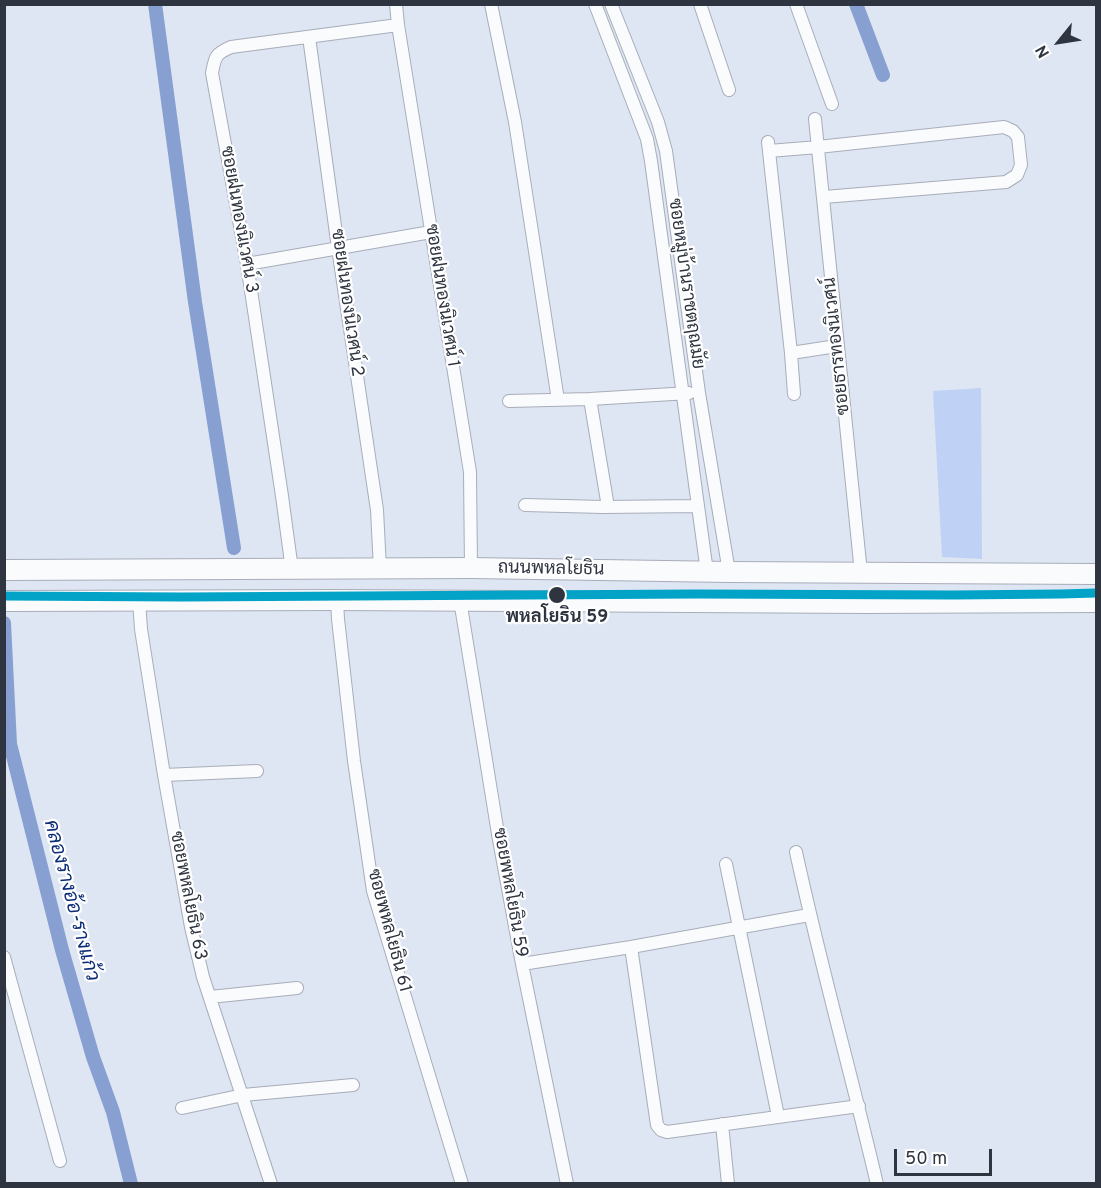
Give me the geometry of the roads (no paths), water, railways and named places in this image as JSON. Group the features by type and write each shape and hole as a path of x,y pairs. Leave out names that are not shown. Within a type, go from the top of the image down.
{"main road":[{"name":"ถนนพหลโยธิน","path":"7,570 471,568 1096,574"},
{"path":"231,570 234,600"},
{"name":"ถนนพหลโยธิน","path":"9,601 1096,602"}],"street":[{"name":"ซอยฝนทองนิเวศน์ 1","path":"396,4 470,472 471,568"},
{"path":"491,4 515,122 558,400"},
{"name":"ซอยหมู่บ้านราชตฤณมัย","path":"595,4 647,139 707,572"},
{"name":"ซอยหมู่บ้านราชตฤณมัย","path":"611,4 658,122 666,151 699,393 729,572"},
{"path":"700,4 729,90"},
{"path":"796,4 832,104"},
{"name":"ซอยฝนทองนิเวศน์ 3","path":"292,570 247,264 212,73 215,58 220,51 231,47 398,25"},
{"path":"606,36 622,33"},
{"name":"ซอยฝนทองนิเวศน์ 2","path":"309,37 377,510 380,569"},
{"name":"ซอยธารทองนิเวศน์","path":"815,119 861,573"},
{"path":"794,394 768,146 818,147 1004,127 1013,131 1018,137 1021,165 1017,175 1006,182 824,197"},
{"path":"247,264 431,232"},
{"path":"791,353 837,346"},
{"path":"509,401 699,393"},
{"path":"590,399 608,507"},
{"path":"525,505 699,506"},
{"name":"ซอยพหลโยธิน 61","path":"337,600 354,761 373,891 462,1184"},
{"name":"ซอยพหลโยธิน 59","path":"460,600 497,829 567,1184"},
{"name":"ซอยพหลโยธิน 63","path":"139,601 141,629 164,775 191,927 203,976 271,1184"},
{"path":"164,775 257,771"},
{"path":"796,852 809,915 877,1184"},
{"path":"726,864 778,1116"},
{"path":"522,964 809,915"},
{"path":"631,947 657,1125 661,1130 667,1132 859,1106"},
{"path":"4,957 60,1161"},
{"path":"210,997 297,988"},
{"path":"182,1108 243,1095 353,1085"},
{"path":"722,1124 728,1184"}],"waterway":[{"path":"155,4 195,302 234,548"},
{"path":"856,4 883,75"},
{"name":"คลองรางอ้อ-รางแก้ว","path":"4,623 10,744 62,950 93,1057 113,1112 131,1184"}],"place":[{"name":"พหลโยธิน 59","path":"557,595"}]}
